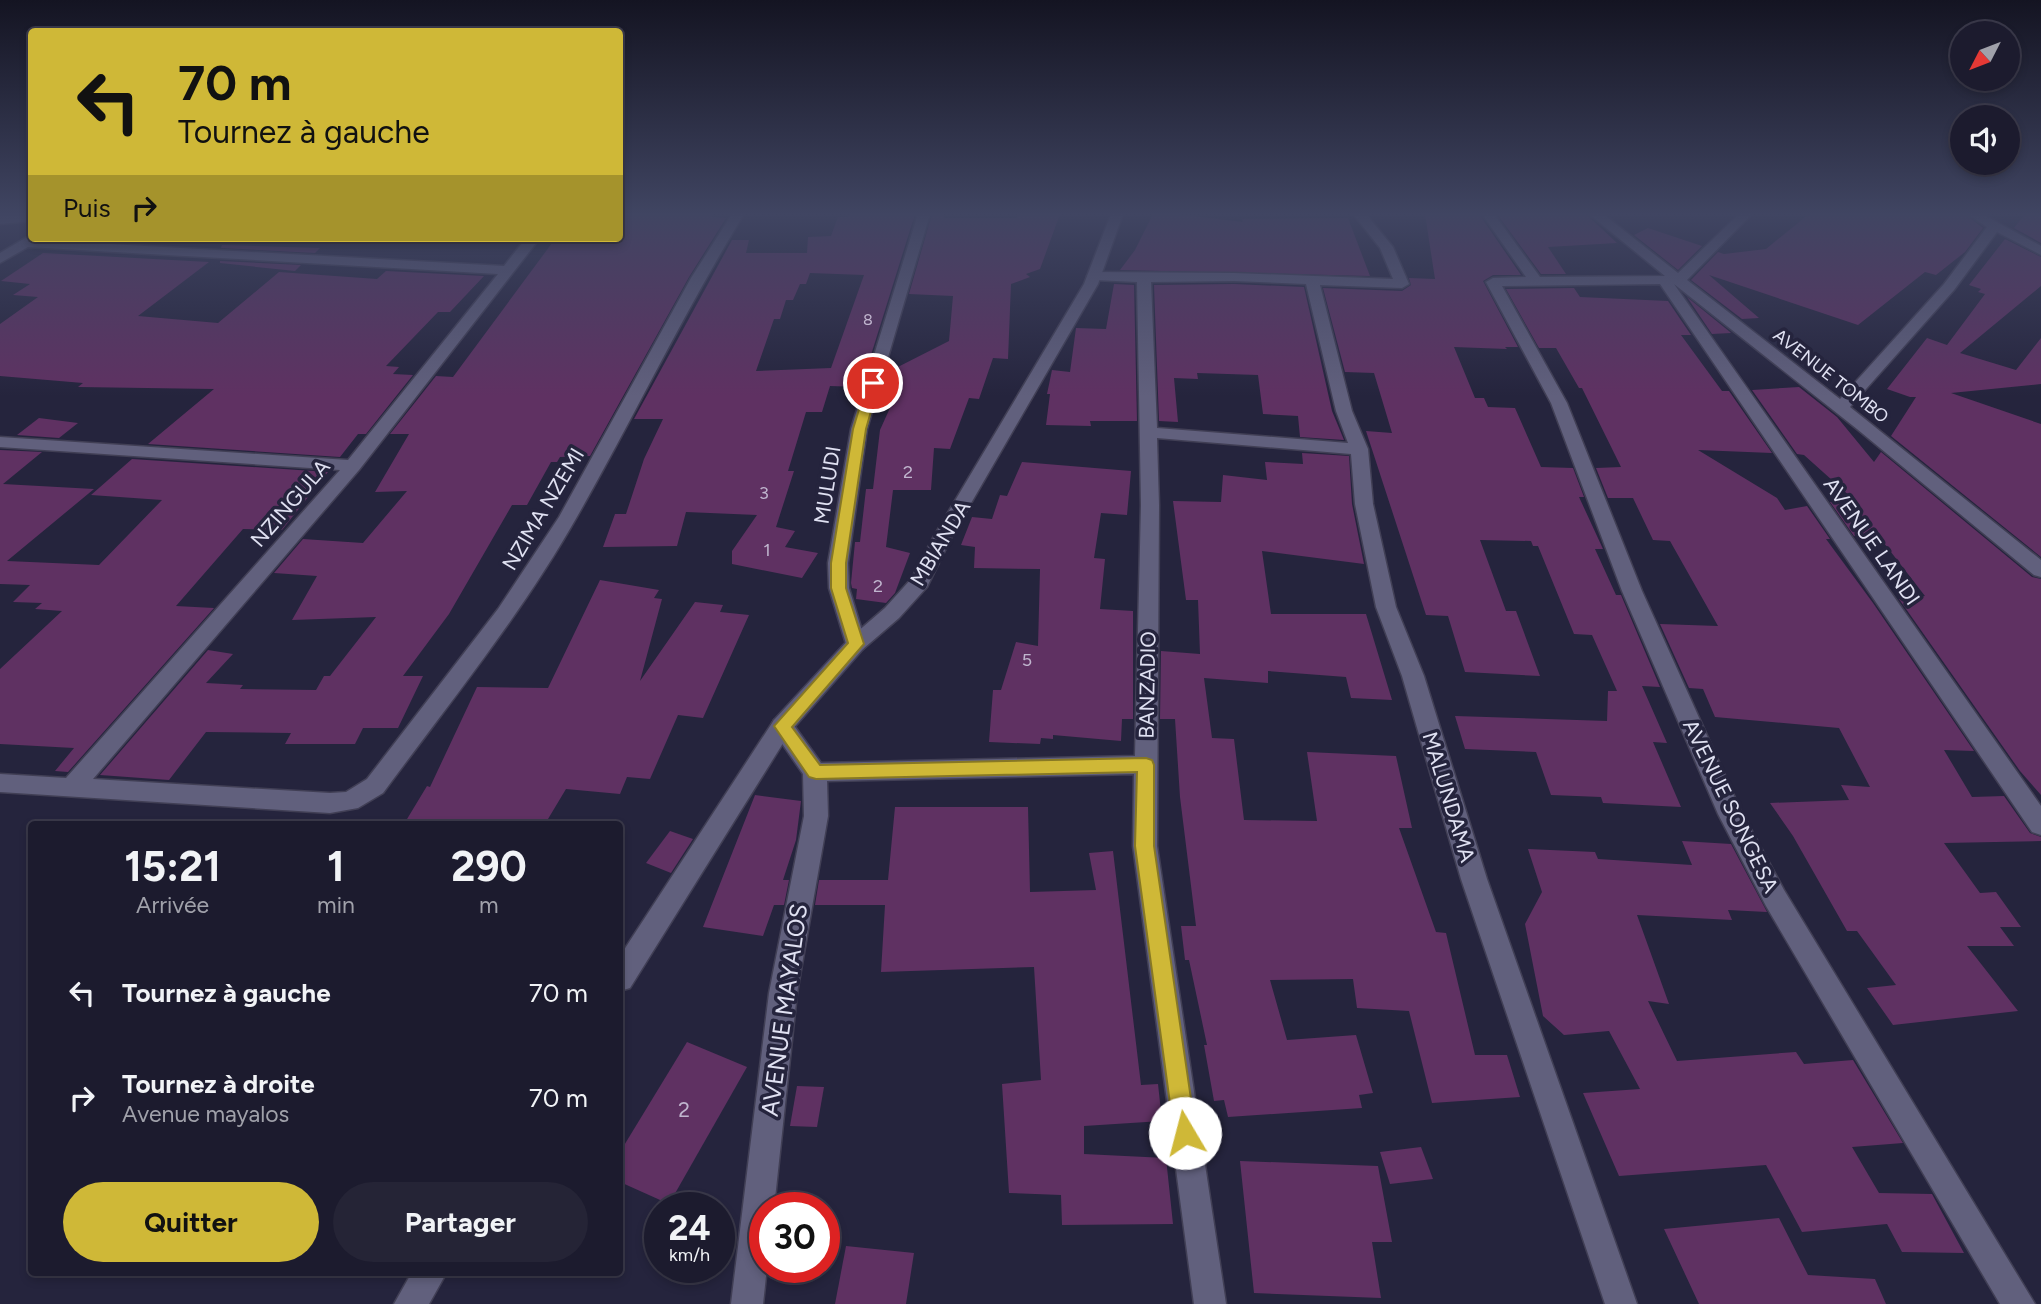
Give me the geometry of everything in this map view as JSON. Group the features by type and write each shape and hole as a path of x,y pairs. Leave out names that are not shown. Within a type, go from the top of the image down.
{"street":[{"name":"NZINGULA","path":"70,789 353,466 505,275"},
{"name":"NZIMA NZEMI","path":"70,789 330,803 350,801 375,786 505,614 568,517 700,275"},
{"name":"MULUDI","path":"856,644 839,588 838,563 857,442 906,275"},
{"path":"1094,276 1234,277 1402,284 1398,275"},
{"path":"1532,275 1536,281 1672,281 1679,275"},
{"name":"AVENUE TOMBO","path":"1665,275 1840,408 2041,570"},
{"path":"1840,408 1958,275"},
{"name":"MBIANDA","path":"623,974 782,726 856,644 892,613 920,582 943,536 1011,424 1094,276"},
{"name":"BANZADIO","path":"1144,278 1149,369 1150,505 1145,846 1210,1304"},
{"name":"MALUNDAMA","path":"1312,281 1343,411 1359,449 1364,504 1386,607 1413,676 1475,879 1621,1304"},
{"name":"AVENUE SONGESA","path":"1536,281 1493,282 1559,403 1632,591 1730,814 1782,909 2020,1304"},
{"name":"AVENUE LANDI","path":"1672,281 2041,825"},
{"path":"1148,432 1359,449"},
{"path":"0,442 353,466"},
{"path":"782,726 816,772 1146,765"},
{"name":"AVENUE MAYALOS","path":"747,1304 783,993 816,816 816,772"},
{"path":"0,782 70,789"},
{"path":"410,1304 428,1276"}],"building":[{"path":"10,275 192,275 138,316 218,323 276,275 377,279 382,275 484,276 450,312 438,312 386,366 399,367 393,374 413,375 366,434 358,434 340,457 148,444 214,389 78,387 83,383 0,376 0,324 38,297 13,295 30,284 1,281"},
{"path":"528,275 690,275 590,456 560,457 557,462 551,462 527,505 512,505 449,614 403,676 423,676 398,728 363,728 355,744 285,744 291,733 206,732 169,780 100,775 208,650 233,654 206,683 243,685 240,689 316,690 324,676 330,676 376,617 292,620 317,576 274,573 303,539 363,543 407,491 375,492 409,434 390,434 436,376 453,377"},
{"path":"713,275 809,275 806,284 800,284 793,300 786,300 780,319 774,319 756,371 831,368 864,275 860,275 896,275 861,387 830,386 822,412 806,412 788,471 794,471 776,527 795,531 785,547 818,553 802,578 732,564 732,551 757,515 686,512 677,546 603,547 615,514 626,514 644,459 663,419 634,419"},
{"path":"915,275 1030,277 1011,284 1008,359 993,358 979,399 969,398 950,449 934,448 931,490 893,490 886,547 910,553 895,593 886,603 856,599 857,589 852,588 851,583 855,542 860,542 866,489 873,489 880,430 898,390 895,390 897,387 882,387 886,373 949,341 953,296 909,294"},
{"path":"1434,275 1521,275 1493,275 1483,281 1518,347 1454,347 1475,398 1484,398 1488,407 1515,408 1541,467 1573,468 1584,497 1579,497 1603,549 1595,549 1616,595 1621,595 1660,687 1642,686 1667,743 1653,742 1681,807 1603,803 1601,797 1551,795 1536,752 1465,749 1455,716 1607,721 1608,691 1617,691 1592,635 1574,634 1538,546 1533,546 1531,541 1480,540 1506,611 1516,611 1540,676 1465,672 1448,616 1426,615 1366,431 1392,433 1374,373 1345,372 1323,288 1402,291 1411,285 1409,278 1435,279"},
{"path":"1696,275 1921,275 1858,325 1709,275 1759,318 1742,319 1691,280"},
{"path":"1977,275 2041,275 2041,286 1960,353 2016,370 2041,338 2041,384 1951,393 2041,424 2041,557 1891,436 1916,397 1887,389 1927,338 1947,345 1985,294 1978,292 1981,289 1969,285"},
{"path":"1114,284 1134,285 1137,421 1090,421 1091,426 1046,425 1050,394 1047,394 1052,370 1070,372 1076,328 1106,329"},
{"path":"1154,285 1304,287 1332,411 1344,440 1300,437 1298,416 1263,414 1258,375 1197,373 1198,379 1174,378 1178,422 1159,421"},
{"path":"1574,288 1580,297 1668,301 1691,335 1681,335 1722,391 1729,391 1772,453 1698,450 1777,498 1785,510 1807,506 1830,539 1826,539 1974,751 1944,750 1972,797 2004,796 2030,833 2041,837 2041,841 1944,843 1980,893 1996,892 2021,927 2000,927 2014,946 1967,946 2018,1011 1893,1025 1867,988 1896,985 1857,931 1847,931 1793,836 1770,803 1849,800 1841,785 1870,787 1839,728 1715,717 1703,689 1689,688 1660,624 1718,626 1670,541 1653,540 1633,498 1608,498 1596,468 1621,467 1582,388 1579,388 1556,348 1539,348 1506,289"},
{"path":"1687,297 1730,332 1731,333 1712,334"},
{"path":"1799,387 1837,417 1874,462 1881,452 2032,577 2041,579 2041,795 2020,771 1899,599 1925,596 1877,534 1854,536 1830,502 1852,498 1804,455 1797,454 1752,390"},
{"path":"39,418 78,423 59,438 17,435"},
{"path":"0,450 42,452 3,484 94,489 7,561 99,565 162,500 91,495 132,459 328,472 282,530 243,529 176,606 214,608 68,772 55,771 74,748 0,744 0,669 62,611 35,609 42,603 13,602 30,585 0,584"},
{"path":"1302,453 1349,456 1352,504 1364,564 1262,551 1271,614 1366,614 1392,700 1351,698 1346,677 1268,671 1268,683 1204,678 1212,738 1234,739 1244,820 1317,821 1307,752 1396,756 1412,828 1399,828 1436,932 1446,933 1475,1055 1507,1055 1520,1097 1432,1103 1409,1011 1357,1008 1353,979 1270,980 1287,1040 1356,1035 1373,1093 1359,1095 1362,1108 1228,1117 1224,1100 1214,1101 1204,1045 1207,1045 1189,960 1185,960 1181,926 1196,926 1180,797 1175,719 1160,719 1161,651 1200,654 1198,600 1186,600 1173,501 1221,502 1223,475 1267,480 1265,462 1303,464"},
{"path":"1022,462 1131,471 1127,515 1101,513 1094,558 1105,559 1100,609 1133,611 1133,719 1122,719 1121,741 1053,735 1053,739 1041,738 1040,744 989,742 993,690 1001,690 1016,642 1038,646 1040,569 974,568 975,547 961,545 972,517 992,519 1000,495 1007,496"},
{"path":"600,580 659,590 654,598 662,599 640,681 695,602 723,605 720,612 749,615 703,718 678,715 650,779 627,777 620,794 566,789 547,821 406,821 427,786 430,787 477,687 548,688"},
{"path":"755,795 801,801 796,840 783,880 789,880 784,905 774,905 763,936 703,927"},
{"path":"895,807 1028,807 1030,892 1096,890 1089,853 1113,851 1141,1085 1158,1084 1162,1121 1084,1126 1084,1154 1166,1158 1173,1224 1062,1225 1061,1195 1009,1193 1002,1084 1041,1080 1034,967 881,972 885,905 815,905 819,880 888,880"},
{"path":"670,831 693,839 671,873 646,863"},
{"path":"1682,841 1731,844 1767,912 1728,910 1732,920 1637,915 1669,1004 1648,1001 1677,1061 1796,1052 1804,1064 1853,1060 1903,1143 1852,1147 1879,1193 1932,1194 1964,1253 1902,1252 1887,1224 1802,1232 1766,1165 1619,1176 1583,1093 1640,1089 1609,1031 1564,1035 1543,1016 1525,924 1542,892 1528,849 1595,852 1598,859 1692,865"},
{"path":"687,1042 747,1067 676,1192 644,1193 623,1183 623,1147"},
{"path":"797,1086 824,1087 817,1127 790,1126"},
{"path":"1421,1147 1433,1179 1390,1184 1380,1152"},
{"path":"1240,1161 1378,1166 1392,1242 1372,1242 1381,1298 1254,1293"},
{"path":"1779,1218 1808,1275 1875,1279 1886,1304 1699,1304 1664,1229"},
{"path":"846,1246 914,1253 906,1304 835,1304"}],"route":[{"path":"873,383 859,429 838,563 839,588 856,644 782,726 816,772 1146,765 1145,846 1185,1133"}]}
